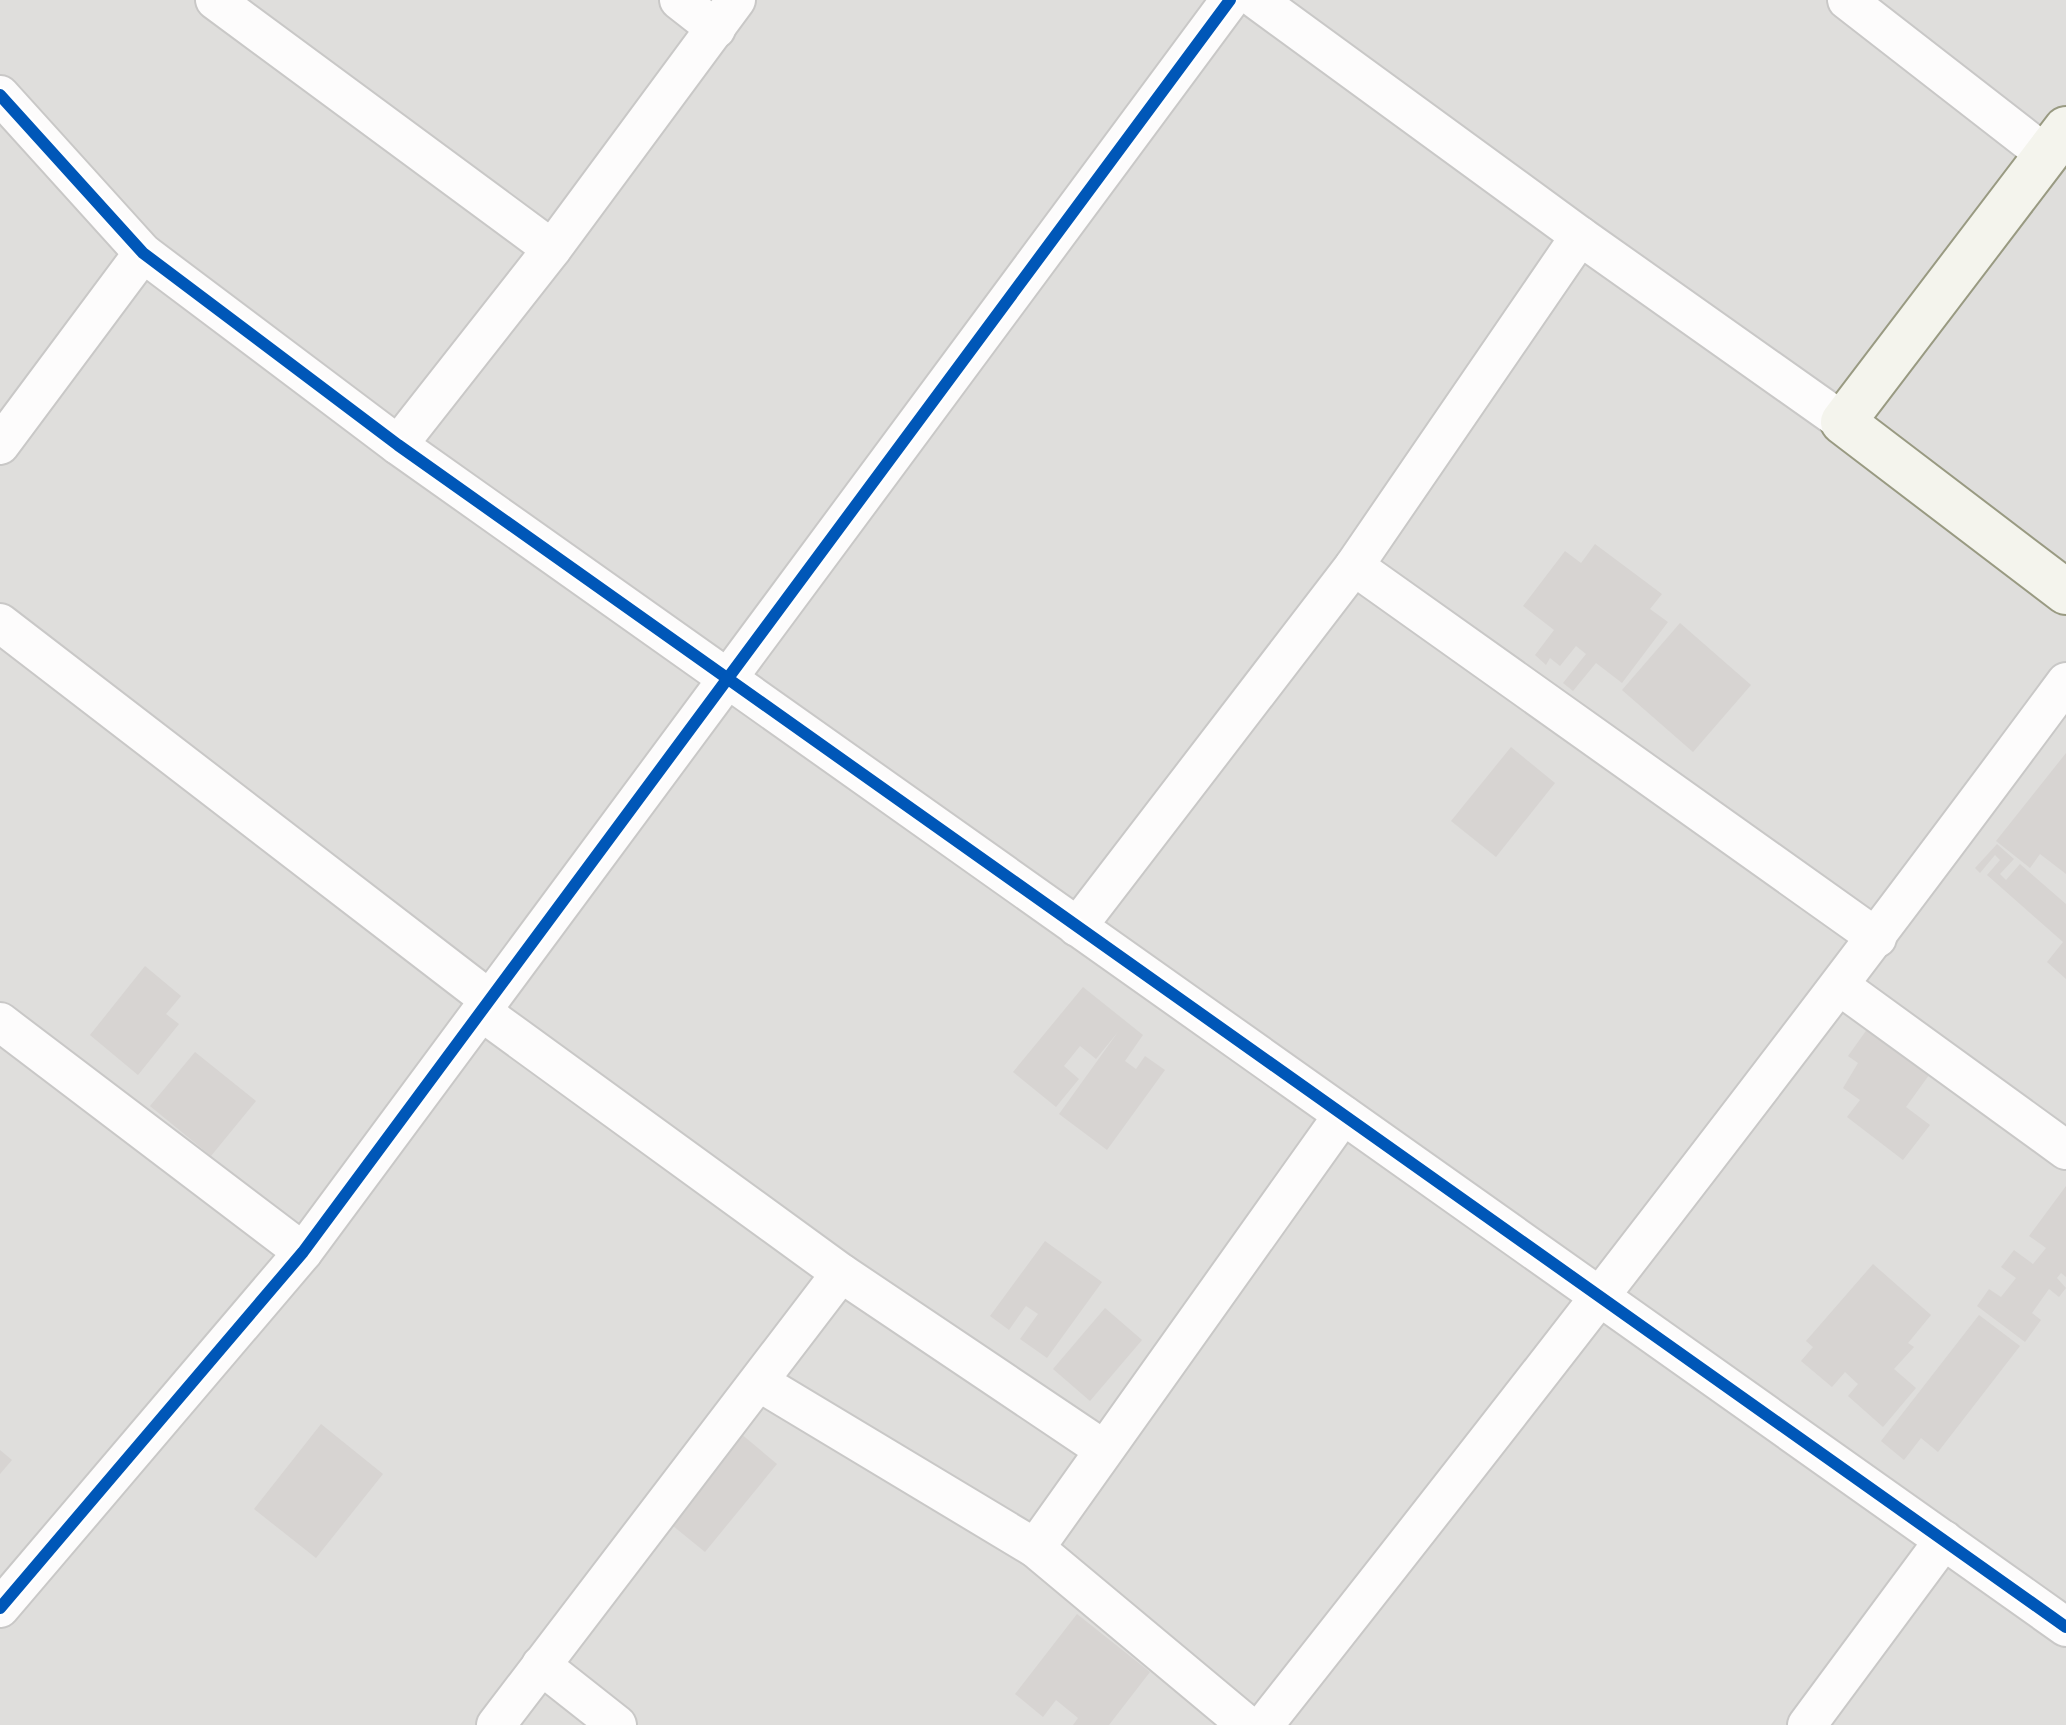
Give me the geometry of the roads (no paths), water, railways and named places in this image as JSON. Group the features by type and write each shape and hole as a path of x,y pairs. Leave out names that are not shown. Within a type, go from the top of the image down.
{"main road":[{"path":"2056,142 1843,422 2066,592"}],"street":[{"path":"215,0 552,249"},
{"path":"398,445 552,249 726,14 679,0"},
{"path":"0,1608 303,1252 1230,0"},
{"path":"1257,0 1580,236 1843,422"},
{"path":"1847,0 2056,142"},
{"path":"0,95 143,253 398,445 2066,1627"},
{"path":"1077,927 1354,566 1580,236"},
{"path":"0,445 143,253"},
{"path":"1354,566 1877,938"},
{"path":"0,623 486,1006 841,1273 1103,1449"},
{"path":"1264,1725 1602,1298 1877,938 2066,682"},
{"path":"1840,986 2066,1150"},
{"path":"0,1022 303,1252"},
{"path":"1035,1548 1343,1115"},
{"path":"496,1725 841,1273"},
{"path":"759,1382 1035,1548 1247,1725"},
{"path":"1807,1725 1944,1540"},
{"path":"541,1665 617,1725"}]}
